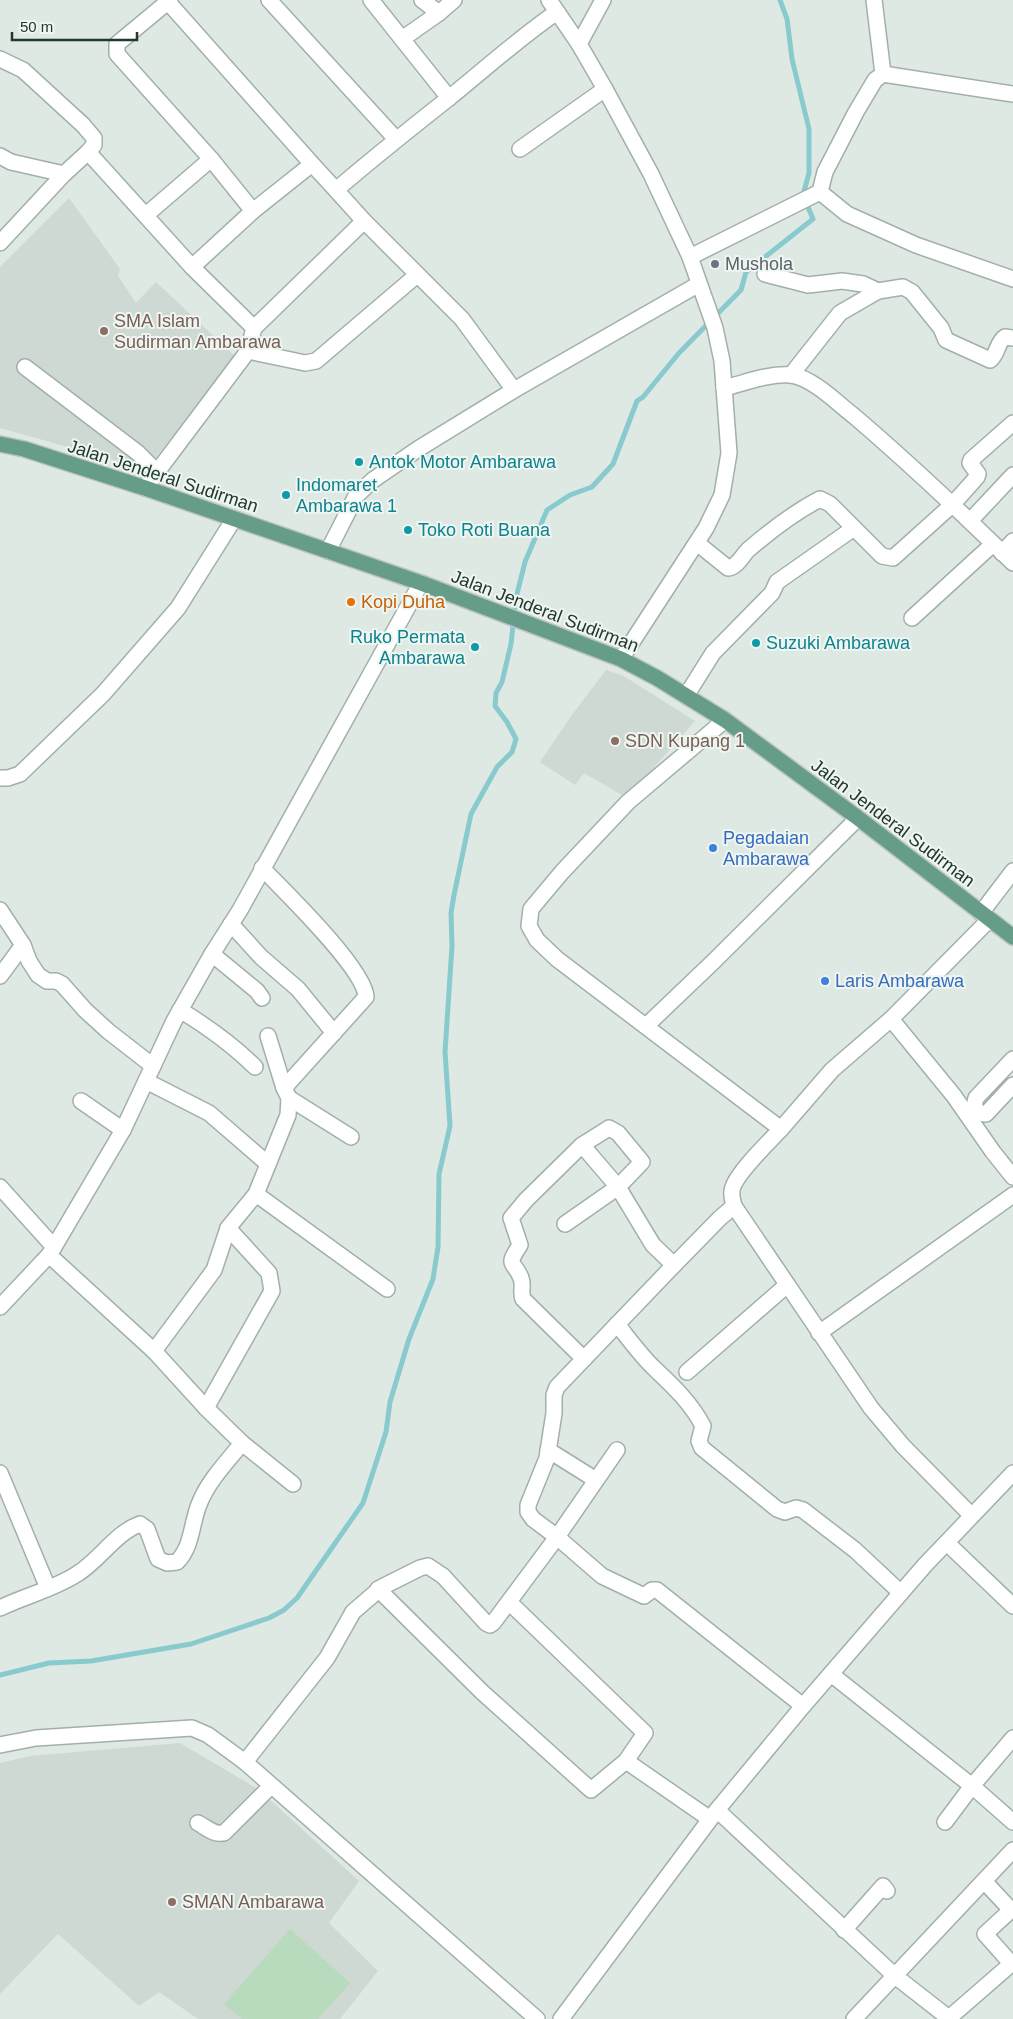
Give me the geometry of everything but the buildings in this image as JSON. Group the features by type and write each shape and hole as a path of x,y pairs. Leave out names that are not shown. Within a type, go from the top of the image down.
{"main road":[{"name":"Jalan Jenderal Sudirman","path":"0,444 24,449 145,488 421,583 621,659 657,678 725,720 858,818 1013,937"}],"street":[{"path":"269,0 396,138"},
{"path":"371,0 449,98"},
{"path":"422,0 439,13"},
{"path":"402,39 454,0"},
{"path":"579,44 603,0"},
{"path":"874,0 883,74"},
{"path":"253,212 211,159 117,54 117,44 169,1 364,221 462,319 514,390"},
{"path":"336,190 396,138 449,98 502,54 553,6 579,44 651,174 690,257 715,328 722,361 729,453 722,495 697,543 621,659"},
{"path":"0,59 23,70 83,125 94,138 94,145 88,152 64,174 0,243"},
{"path":"690,257 794,207 816,194 824,172 856,112 875,80 883,74 1013,94"},
{"path":"520,149 605,89"},
{"path":"88,152 192,267 254,328"},
{"path":"0,156 12,162 64,174"},
{"path":"146,215 211,159"},
{"path":"192,267 253,212 312,164"},
{"path":"816,194 847,214 916,245 1013,279"},
{"path":"145,488 248,351 254,328 364,221"},
{"path":"248,351 306,363 316,361 417,274"},
{"path":"765,274 808,285 842,281 863,284 878,291"},
{"path":"328,551 356,496 373,480 418,449 514,390 699,284"},
{"path":"791,375 840,314 878,291 903,287 912,292 942,328 946,340 990,360 994,356 1001,339 1005,336 1013,338"},
{"path":"24,367 138,453 157,472"},
{"path":"724,388 773,376 791,375 807,380 895,450 1013,563"},
{"path":"697,543 728,568 732,568 748,551 804,507 820,500 830,504 882,556 892,558 952,505 978,474 970,463 971,460 1013,423"},
{"path":"970,521 1013,475"},
{"path":"0,778 8,778 20,774 103,694 178,608 234,519"},
{"path":"686,696 712,652 772,593 777,582 854,528"},
{"path":"912,618 998,548 1013,541"},
{"path":"0,1307 52,1251 123,1130 180,1010 231,924 421,583"},
{"path":"725,720 628,802 562,872 531,909 529,926 537,940 557,959 781,1129"},
{"path":"646,1026 858,818"},
{"path":"262,868 319,927 357,975 365,989 366,997 334,1032 287,1093"},
{"path":"971,1515 871,1408 734,1206 732,1189 749,1164 832,1070 891,1019 985,917 1013,871"},
{"path":"0,910 23,945 29,961 38,975 47,981 56,981 62,984 85,1010 108,1031 153,1066"},
{"path":"231,924 261,957 298,989 334,1032"},
{"path":"0,976 23,945"},
{"path":"212,954 257,991 262,998"},
{"path":"180,1010 218,1034 255,1067"},
{"path":"891,1019 954,1096 1013,1177"},
{"path":"154,1350 214,1270 228,1228 256,1194 288,1115 287,1093 268,1036"},
{"path":"1013,1059 976,1098 974,1106 979,1113 986,1114 1013,1085"},
{"path":"146,1081 209,1113 268,1164"},
{"path":"287,1093 351,1137"},
{"path":"81,1101 123,1130"},
{"path":"565,1224 618,1187 642,1162 618,1133 609,1128 582,1145 526,1200 511,1218 520,1245 512,1259 512,1266 521,1278 523,1299 584,1359"},
{"path":"582,1145 618,1187 653,1246 674,1264"},
{"path":"0,1187 52,1251 154,1350 206,1408 242,1443 293,1484"},
{"path":"256,1194 386,1289"},
{"path":"819,1333 1013,1196"},
{"path":"734,1206 674,1264 557,1387 554,1395 554,1413 548,1450 541,1476 528,1505 528,1512 532,1519 557,1537 602,1576 644,1596 652,1590 657,1590 802,1706"},
{"path":"206,1408 272,1291 269,1273 228,1228"},
{"path":"686,1372 787,1285"},
{"path":"616,1324 696,1412 703,1426 699,1441 702,1448 777,1509 785,1512 796,1508 803,1510 855,1550 901,1593"},
{"path":"0,1608 78,1574 117,1539 140,1524 147,1529 158,1559 167,1563 177,1562 184,1555 199,1504 207,1486 242,1443"},
{"path":"548,1450 596,1480"},
{"path":"245,1762 327,1658 353,1612 378,1589 420,1568 428,1566 443,1576 486,1623 490,1625 493,1623 557,1537 617,1450"},
{"path":"0,1473 48,1588"},
{"path":"561,2019 714,1814 802,1706 971,1515 1013,1474"},
{"path":"947,1543 1013,1606"},
{"path":"378,1589 482,1692 591,1790 626,1761 645,1733 509,1602"},
{"path":"831,1674 972,1786 1013,1822"},
{"path":"0,1745 36,1738 192,1728 208,1735 245,1762 537,2019"},
{"path":"945,1822 972,1786 1013,1738"},
{"path":"626,1761 714,1814 896,1976 949,2018 1010,1966 1009,1961 985,1934 1010,1910 984,1881"},
{"path":"198,1822 211,1832 224,1833 271,1786"},
{"path":"854,2019 1013,1850"},
{"path":"844,1930 883,1886 887,1890"}],"shaded area":[{"name":"SMA Islam Sudirman Ambarawa","path":"69,198 120,269 118,276 136,303 156,282 236,357 153,461 129,464 0,428 0,267"},
{"name":"SDN Kupang 1","path":"606,670 622,675 695,721 627,798 584,773 575,785 540,762 574,712"},
{"name":"SMAN Ambarawa","path":"180,1743 258,1789 359,1881 329,1923 378,1971 340,2019 198,2019 159,1992 139,2006 58,1934 0,1994 0,1763 30,1756"}],"green space":[{"path":"290,1929 350,1983 318,2019 242,2019 224,2004"}],"waterway":[{"path":"0,1675 49,1663 91,1661 191,1644 269,1618 284,1610 297,1598 363,1503 386,1432 390,1402 409,1339 433,1279 438,1247 439,1174 450,1126 445,1052 452,946 451,913 471,814 497,767 512,752 516,739 507,722 495,706 496,693 502,682 511,644 516,598 525,562 547,510 570,495 592,487 613,464 637,401 643,397 679,353 741,290 746,272 813,219 803,195 809,173 809,129 792,59 787,19 780,0"}],"place":[{"name":"Mushola","path":"715,264"},
{"name":"SMA Islam Sudirman Ambarawa","path":"104,331"},
{"name":"Antok Motor Ambarawa","path":"359,462"},
{"name":"Indomaret Ambarawa 1","path":"286,495"},
{"name":"Toko Roti Buana","path":"408,530"},
{"name":"Kopi Duha","path":"351,602"},
{"name":"Suzuki Ambarawa","path":"756,643"},
{"name":"Ruko Permata Ambarawa","path":"475,647"},
{"name":"SDN Kupang 1","path":"615,741"},
{"name":"Pegadaian Ambarawa","path":"713,848"},
{"name":"Laris Ambarawa","path":"825,981"},
{"name":"SMAN Ambarawa","path":"172,1902"}]}
